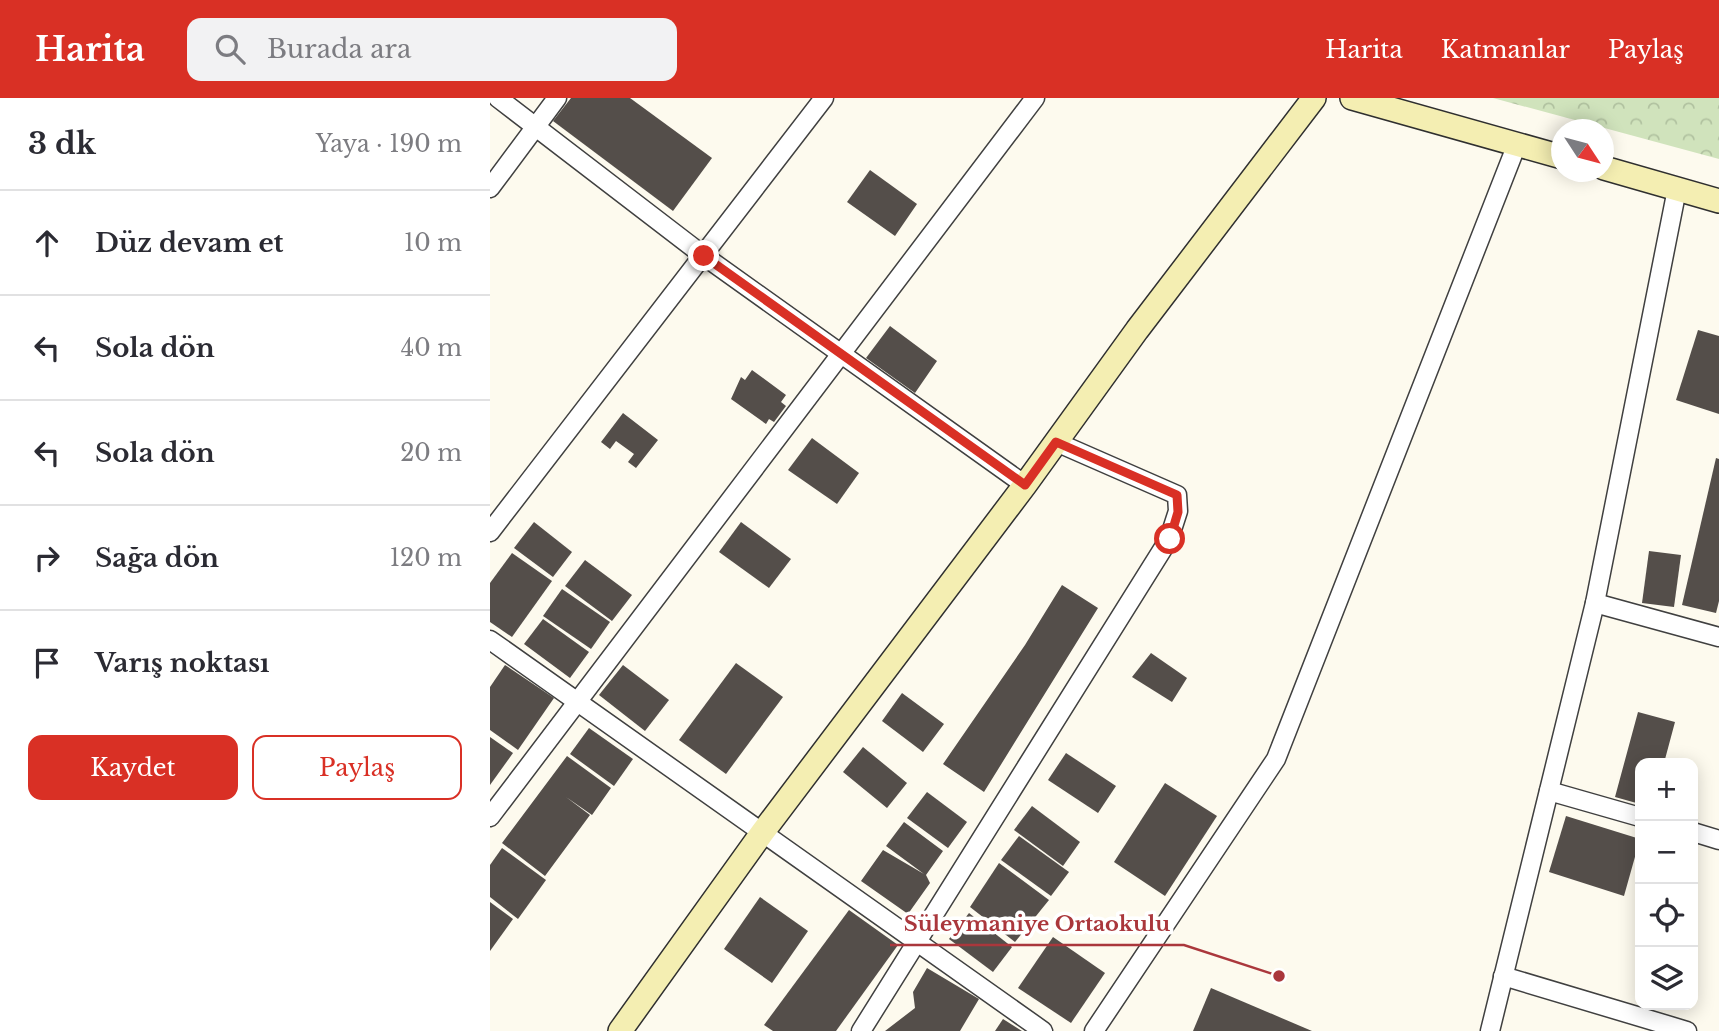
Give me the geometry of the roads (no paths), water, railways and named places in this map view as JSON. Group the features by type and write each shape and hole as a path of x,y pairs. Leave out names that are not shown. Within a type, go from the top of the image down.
{"street":[{"path":"498,98 704,256 1025,485"},
{"path":"490,188 557,98"},
{"path":"490,532 824,98"},
{"path":"490,817 1035,98"},
{"path":"620,1031 762,833 1025,485 1137,330 1314,98"},
{"path":"1352,98 1551,154"},
{"path":"1094,1031 1276,759 1517,144"},
{"path":"1614,171 1719,201"},
{"path":"1490,1031 1595,603 1677,189"},
{"path":"860,1031 1170,539 1178,512 1177,495 1056,442"},
{"path":"1595,603 1719,636"},
{"path":"490,640 918,940 1043,1031"},
{"path":"1549,791 1635,816"},
{"path":"1698,834 1719,840"},
{"path":"1503,976 1686,1031"}],"place":[{"name":"Süleymaniye Ortaokulu","path":"1279,976"}]}
